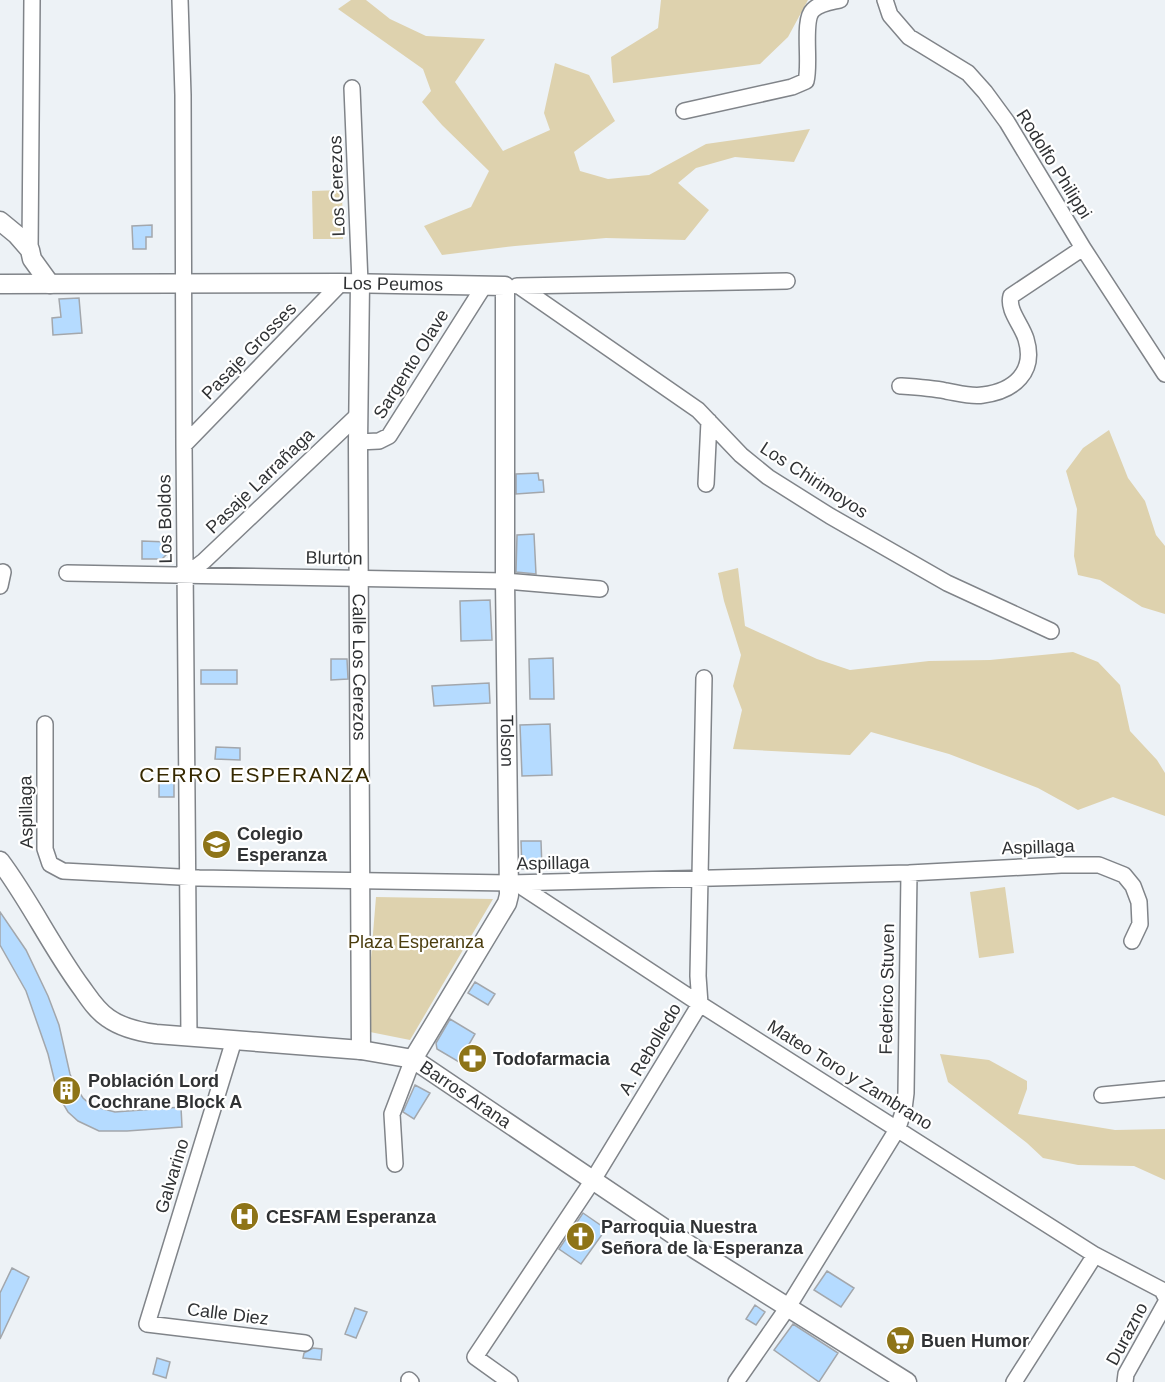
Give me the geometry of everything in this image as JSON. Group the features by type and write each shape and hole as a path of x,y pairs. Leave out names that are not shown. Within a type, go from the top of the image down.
{"street":[{"path":"23,284 31,255 32,0"},
{"name":"Los Boldos","path":"180,0 183,95 189,1037"},
{"path":"684,111 792,87 806,81 809,55 806,21 811,11 822,4 840,0"},
{"name":"Rodolfo Philippi","path":"885,0 890,15 909,37 968,73 985,92 1007,122 1083,248 1165,374"},
{"name":"Los Cerezos","path":"352,88 360,283"},
{"path":"0,221 17,235 50,284"},
{"path":"900,386 981,396 995,393 1022,379 1028,366 1027,341 1011,308 1009,302 1011,296 1083,248"},
{"name":"Los Peumos","path":"0,284 360,283 512,286 787,281"},
{"name":"Pasaje Grosses","path":"184,445 341,283"},
{"name":"Calle Los Cerezos","path":"360,283 358,442 361,1050"},
{"name":"Sargento Olave","path":"358,442 379,441 389,436 484,286"},
{"name":"Los Chirimoyos","path":"512,286 698,410 741,455 768,477 830,516 947,583 1051,631"},
{"name":"Tolson","path":"395,1164 392,1114 413,1059 507,903 513,883 505,581 512,286"},
{"name":"Pasaje Larrañaga","path":"186,575 204,561 359,414"},
{"path":"706,484 709,421"},
{"name":"Blurton","path":"66,573 505,581 600,589"},
{"name":"A. Rebolledo","path":"510,1382 475,1357 592,1180 700,1004 698,976 704,678"},
{"name":"Aspillaga","path":"45,724 45,849 50,864 63,871 189,878 513,883 909,873 1099,865 1124,875 1133,886 1139,902 1140,924 1132,941"},
{"name":"Barros Arana","path":"0,861 70,972 97,1009 110,1020 138,1032 361,1050 413,1059 695,1249 788,1306 896,1379"},
{"name":"Federico Stuven","path":"736,1382 788,1306 898,1128 906,1093 909,873"},
{"name":"Mateo Toro y Zambrano","path":"513,883 1095,1255 1162,1290 1165,1296"},
{"name":"Galvarino","path":"147,1324 234,1040"},
{"path":"1102,1095 1165,1089"},
{"path":"1014,1382 1095,1255"},
{"name":"Durazno","path":"1125,1382 1126,1374 1165,1304"},
{"name":"Calle Diez","path":"147,1324 305,1343"}],"green space":[{"path":"351,0 366,0 390,19 426,36 485,39 455,82 503,151 550,130 544,113 555,63 589,75 615,121 574,152 580,171 608,179 649,175 706,144 810,129 794,162 735,157 696,168 678,183 709,210 685,240 606,238 442,255 424,226 471,207 489,171 422,102 431,91 423,69 338,9"},
{"path":"661,0 808,0 788,37 760,64 613,83 611,57 658,28"},
{"path":"342,190 343,239 313,239 312,191"},
{"path":"1109,430 1128,478 1145,501 1156,535 1165,546 1165,614 1142,607 1100,580 1078,575 1074,556 1077,509 1066,471 1083,448"},
{"path":"738,568 745,626 817,659 850,670 929,661 990,660 1073,652 1098,662 1120,685 1130,731 1157,760 1165,773 1165,816 1113,797 1078,810 1038,788 949,754 871,732 850,755 733,749 742,710 733,686 741,655 718,573"},
{"path":"1005,887 1014,953 979,958 970,892"},
{"name":"Plaza Esperanza","path":"376,897 493,899 410,1040 365,1031"},
{"path":"940,1054 989,1060 1027,1081 1027,1089 1018,1114 1115,1130 1165,1129 1165,1180 1134,1166 1078,1165 1043,1158 948,1082"}],"building":[{"path":"152,225 152,237 146,237 146,249 133,249 132,226"},
{"path":"79,298 82,333 53,335 52,318 61,317 59,299"},
{"path":"538,473 539,480 543,480 544,492 516,494 516,474"},
{"path":"534,534 536,574 516,572 517,535"},
{"path":"142,541 167,542 167,554 162,559 142,559"},
{"path":"490,600 492,640 461,641 460,601"},
{"path":"553,658 554,699 530,699 529,659"},
{"path":"331,659 347,659 348,679 331,680"},
{"path":"201,670 237,670 237,684 201,684"},
{"path":"489,683 490,703 434,706 432,686"},
{"path":"550,724 552,775 522,776 520,725"},
{"path":"216,747 240,748 240,760 215,759"},
{"path":"174,781 174,797 159,797 159,782"},
{"path":"521,841 541,841 542,869 522,869"},
{"path":"0,912 26,950 48,996 59,1025 70,1074 83,1098 92,1106 115,1112 181,1107 182,1127 99,1131 78,1121 68,1112 58,1095 48,1054 26,991 0,945"},
{"path":"475,982 495,994 488,1005 468,993"},
{"path":"450,1019 475,1034 468,1046 486,1056 476,1072 437,1049 436,1043"},
{"path":"415,1085 430,1093 414,1119 403,1112"},
{"name":"Parroquia Nuestra Señora de la Esperanza","path":"583,1213 606,1229 581,1264 559,1249"},
{"path":"12,1268 29,1277 0,1339 0,1293"},
{"path":"827,1271 854,1288 841,1307 814,1290"},
{"path":"755,1305 765,1312 756,1325 746,1319"},
{"path":"355,1308 367,1312 356,1338 345,1334"},
{"path":"793,1324 838,1353 819,1382 774,1350"},
{"path":"313,1348 322,1349 321,1360 303,1358 304,1353"},
{"path":"157,1358 170,1362 166,1378 153,1374"}],"place":[{"name":"Colegio Esperanza","path":"216,844"},
{"name":"Todofarmacia","path":"472,1059"},
{"name":"Población Lord Cochrane Block A","path":"67,1091"},
{"name":"CESFAM Esperanza","path":"245,1217"},
{"name":"Parroquia Nuestra Señora de la Esperanza","path":"580,1237"},
{"name":"Buen Humor","path":"900,1341"}],"district":[{"name":"CERRO ESPERANZA","path":"255,774"}]}
